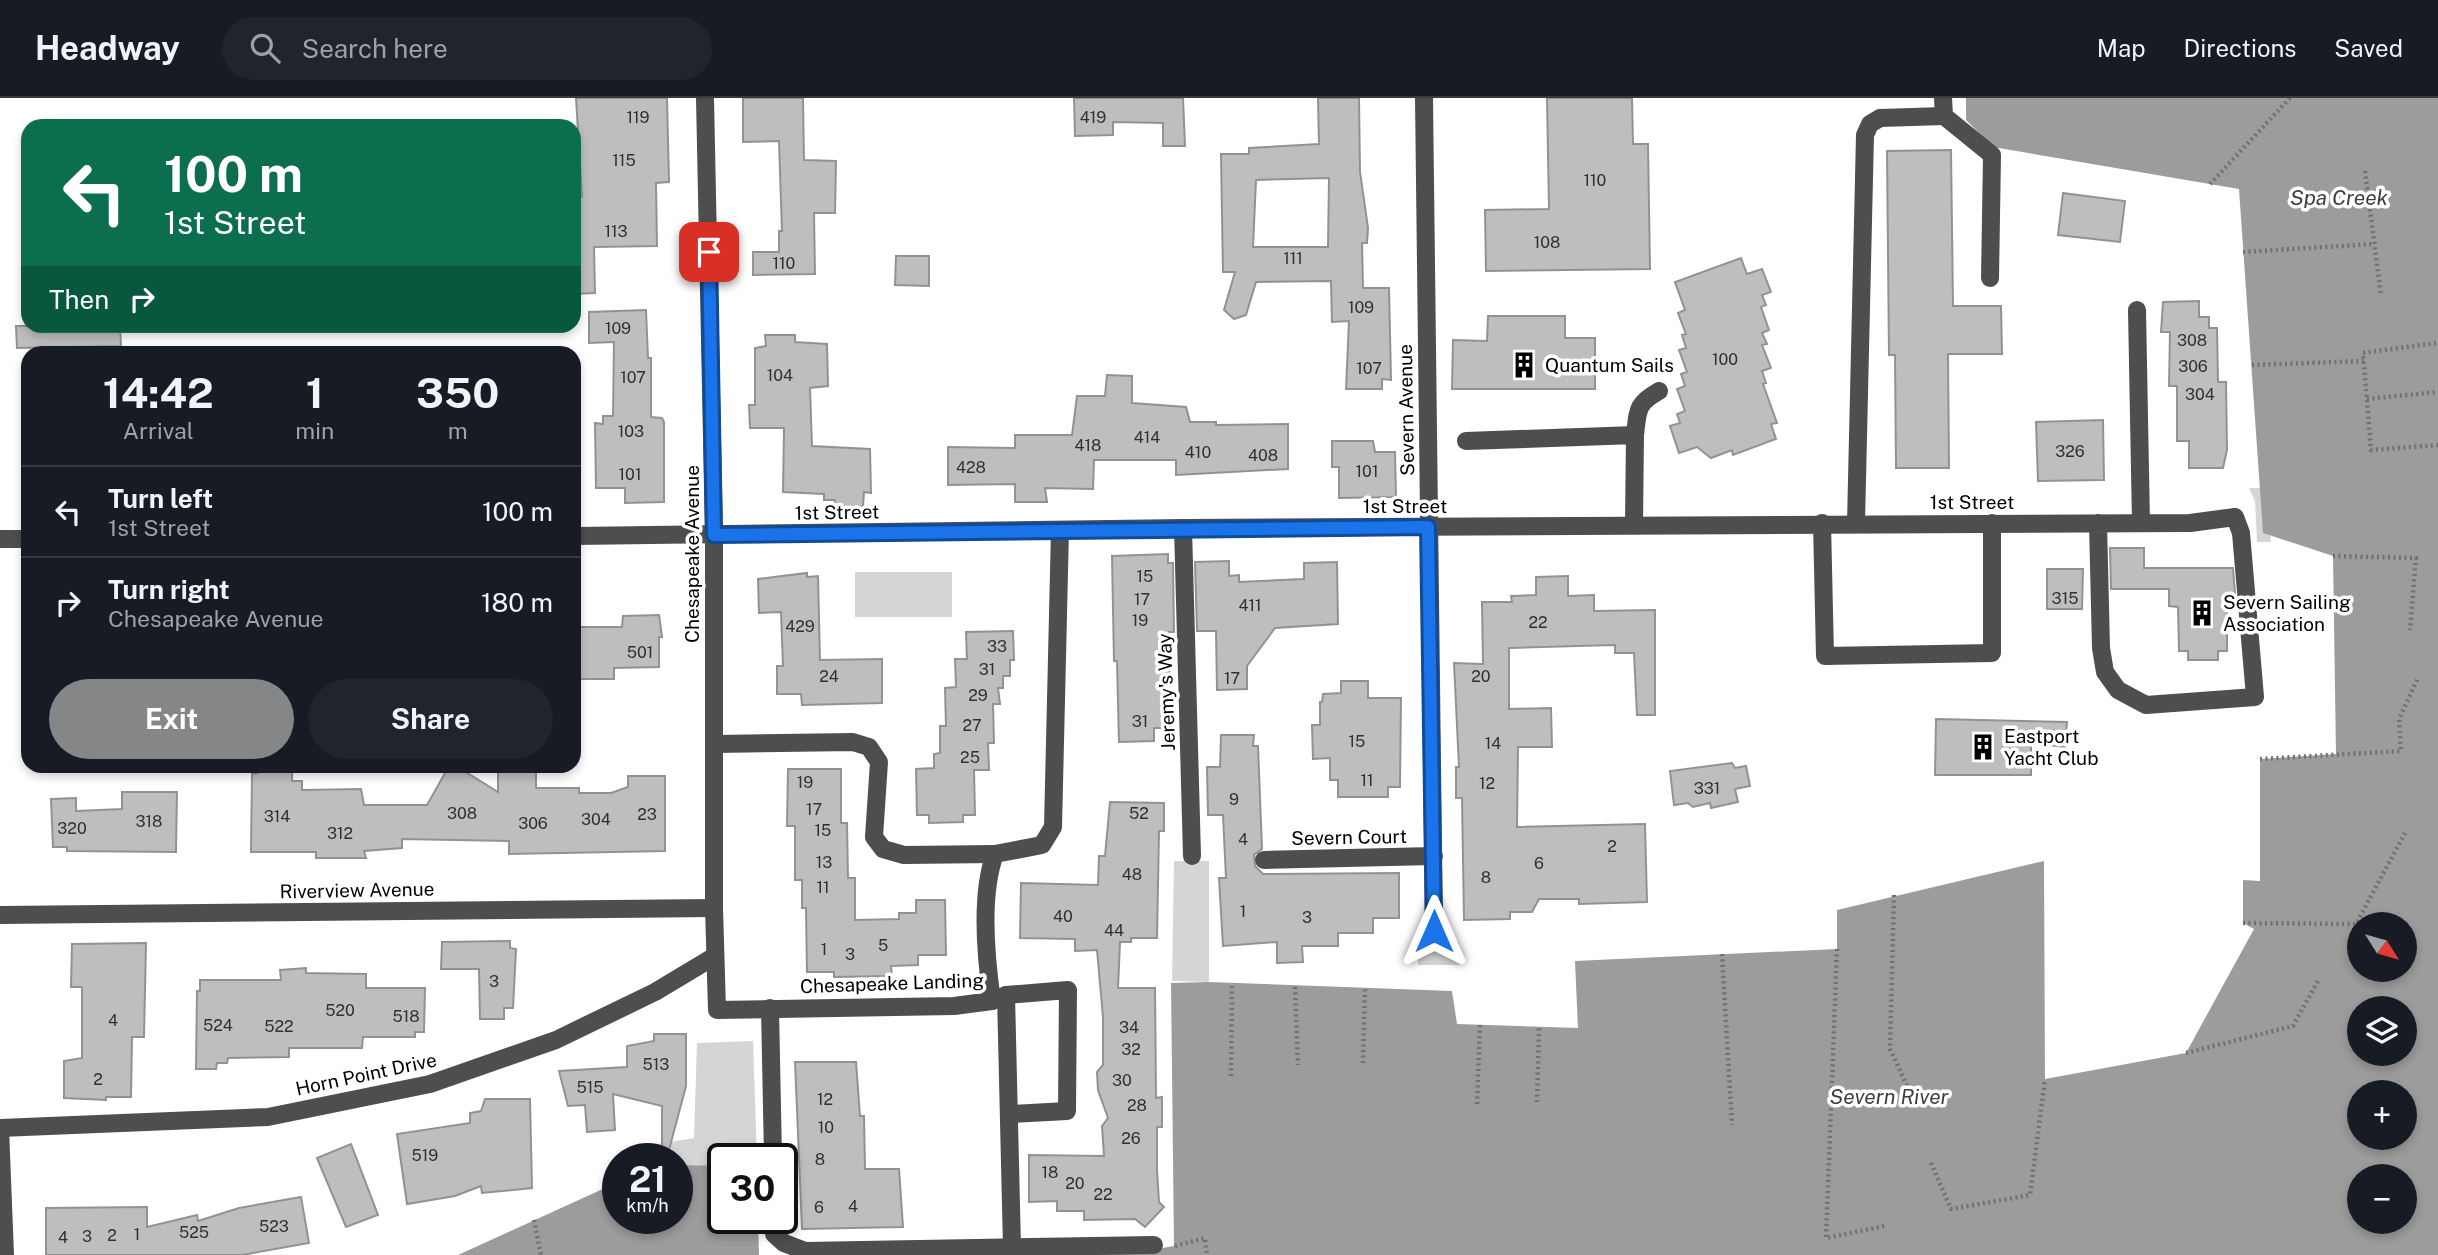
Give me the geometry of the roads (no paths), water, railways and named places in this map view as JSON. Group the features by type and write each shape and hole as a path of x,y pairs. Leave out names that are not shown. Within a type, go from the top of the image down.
{"street":[{"name":"Chesapeake Avenue","path":"705,98 714,535 714,908 717,1010"},
{"name":"Severn Avenue","path":"1424,98 1434,931"},
{"path":"1856,523 1865,135 1870,124 1880,118 1943,107 1992,155 1990,278"},
{"path":"2137,310 2141,523"},
{"path":"1634,525 1635,435 1638,411 1643,400 1659,391"},
{"path":"1466,441 1635,435"},
{"name":"1st Street","path":"581,536 1183,528 1822,523 1856,523 1992,523 2098,523 2190,523 2235,517 2241,533 2255,697 2146,705 2118,691 2105,672 2101,648 2098,523"},
{"path":"1822,523 1825,656 1992,653 1992,523"},
{"name":"Jeremy's Way","path":"1183,528 1192,856"},
{"path":"714,744 853,742 869,747 879,762 874,837 883,849 904,855 995,854 1042,845 1053,827 1060,530"},
{"path":"0,539 21,539"},
{"path":"995,854 988,874 988,971 999,998 1009,1114 1012,1247"},
{"name":"Severn Court","path":"1264,860 1434,856"},
{"name":"Riverview Avenue","path":"0,915 714,908"},
{"name":"Horn Point Drive","path":"0,1128 268,1116 430,1084 556,1040 655,992 715,956"},
{"name":"Chesapeake Landing","path":"717,1010 954,1006 1068,990 1067,1111 1009,1114"},
{"path":"770,1008 773,1143"},
{"path":"0,1128 5,1255"},
{"path":"774,1234 784,1243 805,1251 1154,1245"}],"water":[{"name":"Severn River","path":"1966,98 2438,98 2438,1255 1044,1255 1139,1252 1174,1246 1171,983 1452,991 1457,1024 1578,1028 1575,961 1837,949 1837,910 2044,861 2045,1079 2186,1053 2254,929 2243,923 2243,880 2260,881 2260,759 2336,754 2333,556 2263,533 2239,189 1993,147 1966,120"},
{"path":"693,1165 707,1166 707,1234 758,1234 759,1255 458,1255 602,1189 602,1234 693,1234"}],"place":[{"name":"Quantum Sails","path":"1524,365"},
{"name":"Severn Sailing Association","path":"2202,613"},
{"name":"Eastport Yacht Club","path":"1983,747"}],"water label":[{"name":"Spa Creek","path":"2339,198"}]}
